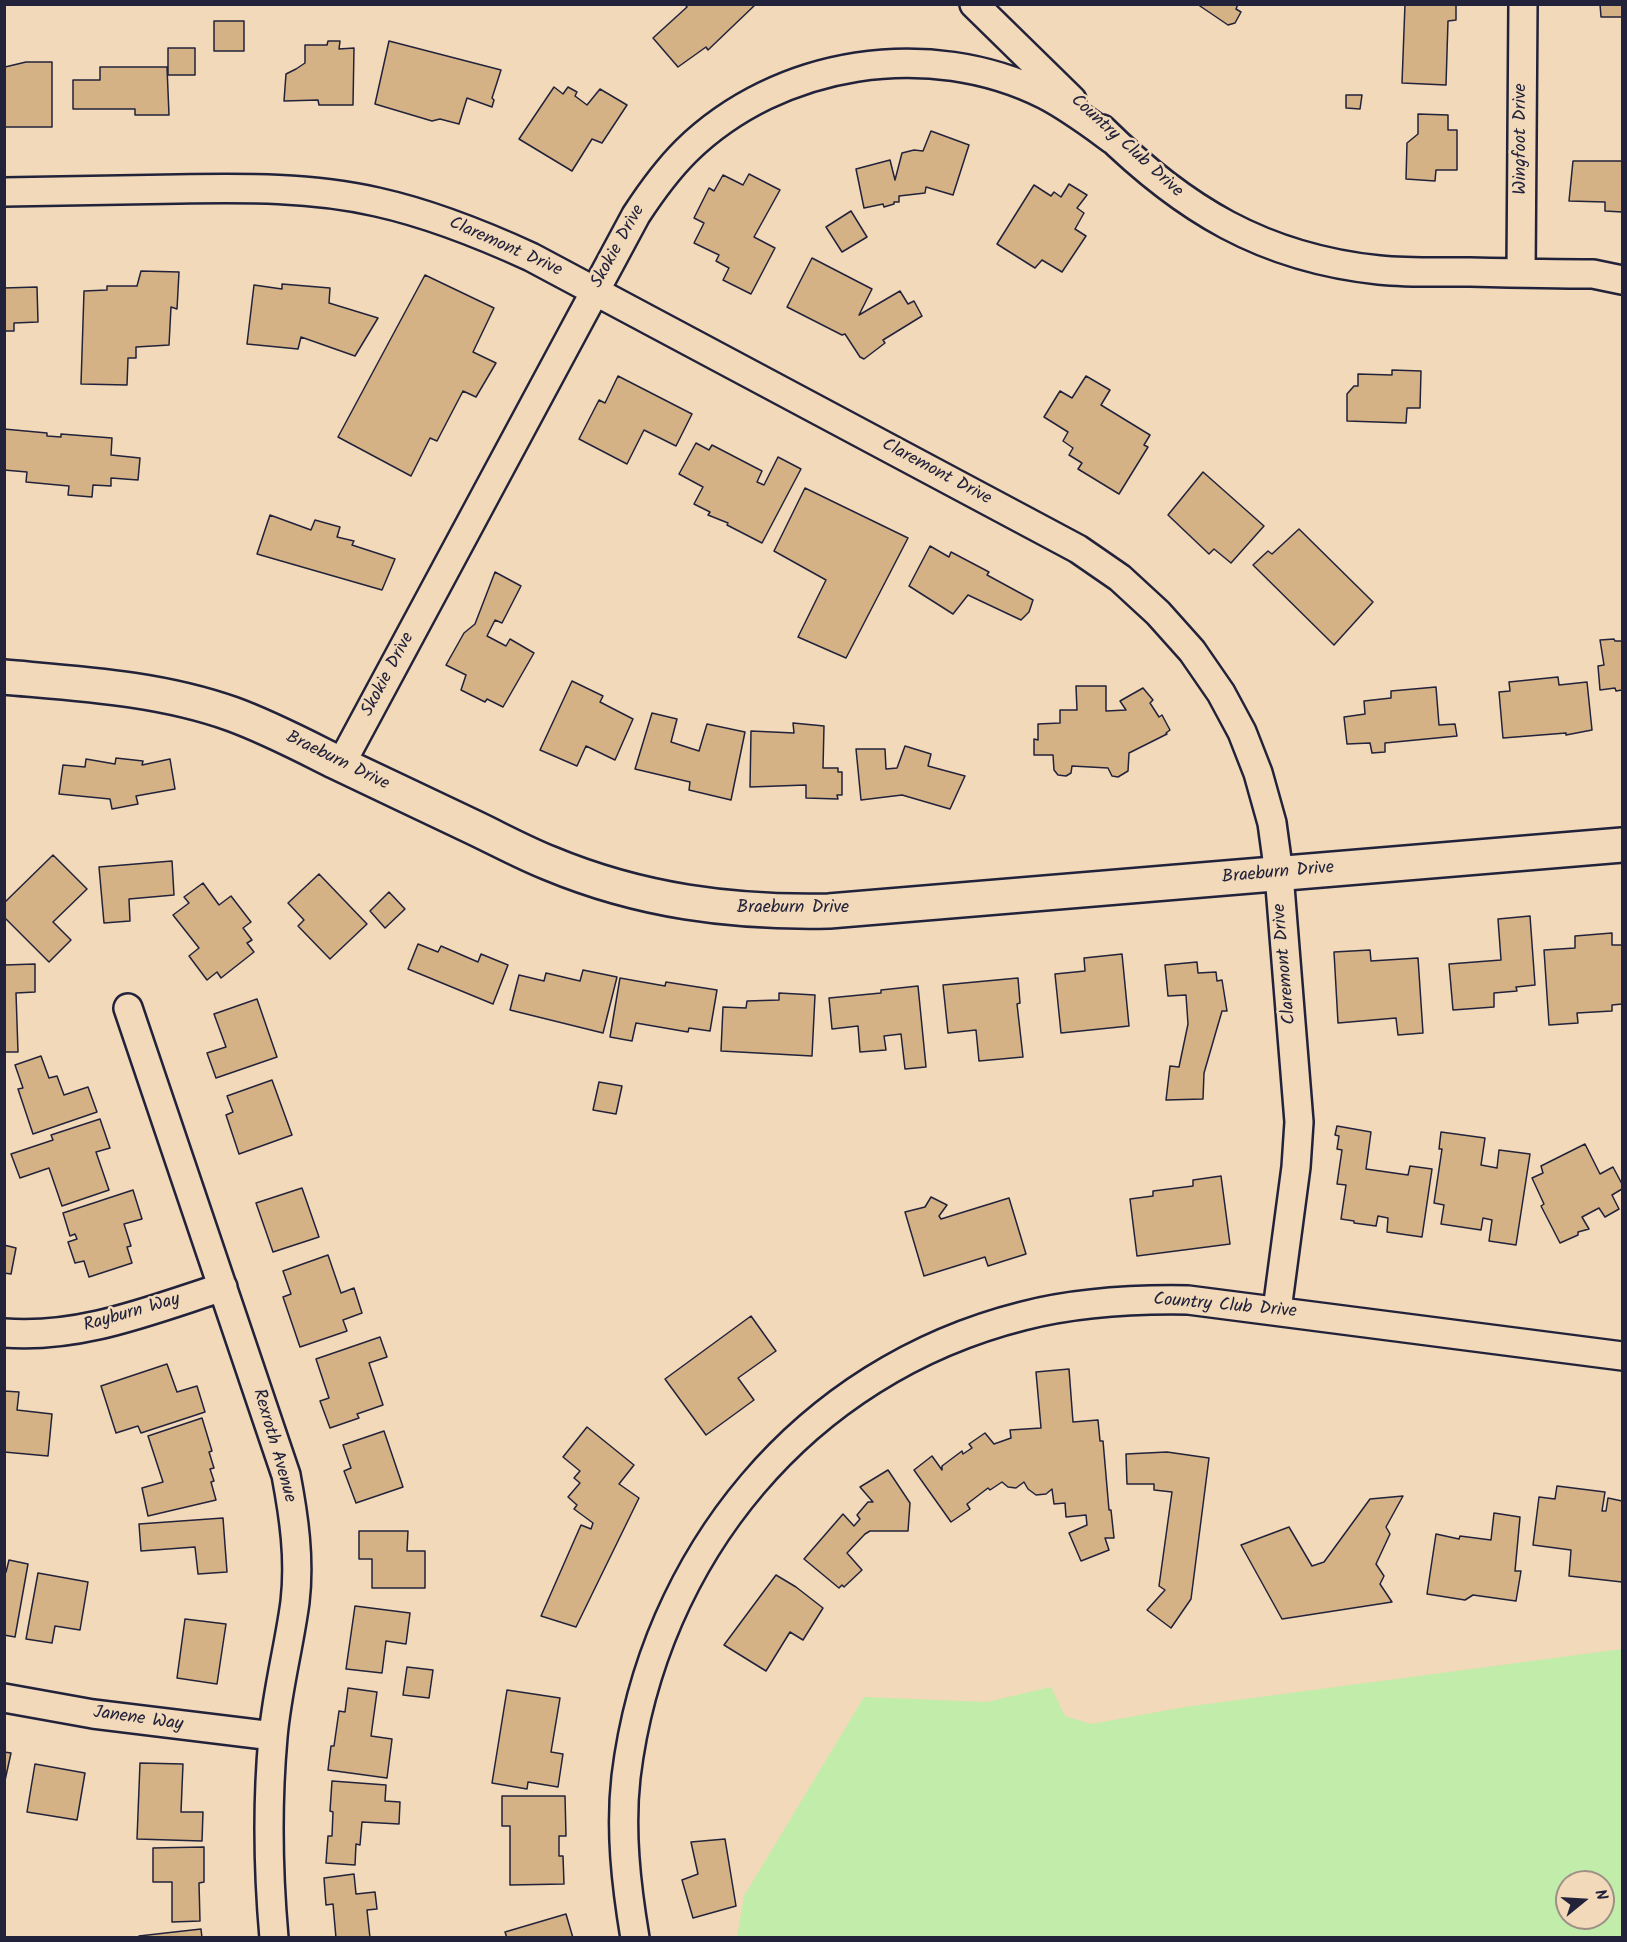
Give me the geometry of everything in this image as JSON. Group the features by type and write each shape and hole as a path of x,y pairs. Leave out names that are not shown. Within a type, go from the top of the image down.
{"street":[{"name":"Country Club Drive","path":"974,4 1113,140 1164,186 1194,207 1239,232 1287,251 1337,264 1380,270 1593,274 1623,280"},
{"name":"Wingfoot Drive","path":"1521,273 1523,4"},
{"name":"Skokie Drive","path":"341,764 636,215 657,183 687,150 720,122 758,99 798,81 840,69 884,63 928,63 1003,78 1044,95 1077,113 1113,140"},
{"name":"Claremont Drive","path":"4,192 256,188 322,192 430,216 481,234 595,290 1077,549 1120,578 1158,613 1192,651 1221,693 1242,732 1258,773 1272,823 1279,874 1299,1122 1296,1167 1277,1310"},
{"name":"Braeburn Drive","path":"4,677 127,688 180,699 233,715 281,735 550,864 612,886 665,899 719,908 774,912 829,911 1623,845"},
{"name":"Rexroth Avenue","path":"128,1008 285,1475 294,1517 297,1559 295,1601 273,1736 268,1813 269,1891 274,1938"},
{"name":"Rayburn Way","path":"4,1333 70,1331 112,1323 223,1287"},
{"name":"Country Club Drive","path":"635,1938 627,1890 624,1834 626,1779 643,1688 661,1635 680,1593 707,1544 740,1499 776,1458 825,1414 870,1382 919,1354 959,1337 1023,1316 1077,1305 1133,1299 1188,1300 1277,1310 1623,1356"},
{"name":"Janene Way","path":"4,1698 93,1714 273,1736"}],"green space":[{"path":"1622,1649 1622,1937 737,1937 744,1896 864,1697 987,1702 1051,1687 1065,1716 1091,1724 1185,1707"}],"building":[{"path":"685,4 756,4 708,50 706,47 678,67 653,38 687,7"},
{"path":"1197,4 1238,4 1236,9 1241,12 1235,23 1228,25"},
{"path":"1405,4 1456,4 1456,20 1448,21 1446,85 1402,83"},
{"path":"1600,4 1622,4 1622,17 1601,17"},
{"path":"214,21 244,21 244,51 214,51"},
{"path":"328,41 340,41 339,49 354,48 353,105 319,105 318,100 284,101 286,74 305,63 305,45 327,45"},
{"path":"389,41 501,70 492,98 494,100 492,107 467,98 459,124 440,119 432,121 375,104"},
{"path":"168,48 195,48 195,75 168,75"},
{"path":"26,62 52,62 52,127 4,127 5,67"},
{"path":"100,67 167,67 169,115 135,115 135,109 73,109 73,80 100,80"},
{"path":"554,87 563,94 568,87 577,92 575,96 587,105 600,89 627,105 602,143 592,139 572,171 519,139"},
{"path":"1346,95 1362,95 1360,109 1346,108"},
{"path":"1418,114 1448,115 1448,130 1457,130 1457,170 1436,170 1435,181 1406,179 1407,143 1418,134"},
{"path":"931,131 969,145 953,195 926,187 925,193 899,196 899,202 894,202 894,204 864,208 856,169 890,160 895,180 902,153 914,150 923,151"},
{"path":"1573,161 1622,161 1622,212 1605,211 1605,202 1569,201"},
{"path":"749,174 780,190 754,237 775,248 751,294 723,280 729,268 716,261 719,255 694,243 704,223 694,218 709,188 714,191 723,175 743,185"},
{"path":"1069,184 1087,195 1077,208 1084,213 1075,229 1086,236 1062,272 1042,260 1035,268 997,244 1034,185 1051,196 1054,192 1061,197"},
{"path":"851,211 867,237 842,252 826,227"},
{"path":"812,258 872,289 859,315 900,291 908,304 914,301 922,316 883,340 885,343 864,359 860,357 845,334 842,335 787,307"},
{"path":"141,271 179,272 177,309 171,307 169,345 136,347 136,358 128,358 127,385 81,384 84,291 107,290 107,286 137,286"},
{"path":"425,275 494,308 473,352 496,363 476,397 463,391 437,441 430,438 411,476 338,437"},
{"path":"282,284 330,288 329,303 378,318 355,356 301,337 298,349 247,344 254,285 282,289"},
{"path":"37,287 38,322 14,323 14,331 4,331 4,288"},
{"path":"1392,370 1421,371 1420,408 1407,408 1406,423 1347,421 1347,394 1354,386 1358,386 1358,374 1392,375"},
{"path":"618,376 692,414 676,446 644,430 627,464 579,439 599,400 605,403"},
{"path":"1086,376 1110,390 1101,405 1150,435 1144,445 1148,447 1119,494 1078,469 1082,463 1069,455 1073,448 1063,441 1068,432 1044,417 1060,391 1072,398"},
{"path":"4,429 47,433 47,436 61,437 61,434 112,438 111,455 140,458 138,480 111,478 111,486 93,485 92,497 68,495 69,486 26,482 27,472 4,470"},
{"path":"696,443 709,450 712,445 762,471 757,482 764,485 778,457 801,469 762,543 727,525 728,523 708,515 710,512 694,504 703,487 679,474"},
{"path":"1203,472 1264,526 1231,563 1214,549 1209,554 1168,515"},
{"path":"805,488 908,538 846,658 798,637 826,580 774,551"},
{"path":"270,515 311,530 315,520 340,527 337,537 354,541 352,545 395,559 382,590 257,554"},
{"path":"1299,529 1373,602 1334,645 1253,565 1268,551 1272,554"},
{"path":"930,546 949,557 951,552 989,572 987,575 1033,600 1029,612 1021,620 968,595 953,614 909,586"},
{"path":"495,572 521,586 502,623 495,620 487,636 506,646 510,639 534,653 503,707 487,699 485,702 461,690 466,675 446,665 464,633 475,624"},
{"path":"1600,640 1622,641 1622,690 1616,691 1615,688 1600,690 1598,666 1604,665"},
{"path":"1558,677 1559,685 1587,682 1592,730 1566,735 1566,733 1503,738 1499,692 1510,691 1509,682"},
{"path":"572,681 603,696 600,702 633,719 615,760 586,746 577,766 540,750"},
{"path":"1076,686 1106,686 1106,711 1126,710 1120,701 1143,688 1153,700 1150,703 1159,717 1162,715 1170,730 1167,734 1129,753 1128,771 1118,777 1112,776 1108,768 1072,766 1071,773 1066,776 1058,775 1054,770 1053,755 1034,755 1034,739 1038,740 1038,724 1060,723 1060,710 1077,710"},
{"path":"1436,687 1439,725 1455,724 1457,736 1385,743 1385,752 1372,753 1370,743 1347,744 1344,717 1365,714 1364,701 1391,698 1391,691"},
{"path":"652,713 677,719 671,742 699,751 707,724 745,732 731,800 689,790 690,782 635,769"},
{"path":"793,723 824,726 823,768 838,768 838,772 842,772 842,795 837,795 838,799 806,798 806,785 750,787 751,731 794,733"},
{"path":"905,746 931,754 928,766 965,776 950,809 902,795 861,800 856,749 885,749 886,769 897,768"},
{"path":"116,758 143,761 142,765 170,759 175,789 136,796 138,804 112,809 110,799 59,794 63,765 85,767 86,759 115,764"},
{"path":"53,855 87,889 53,922 71,940 49,962 4,917 4,903"},
{"path":"172,861 174,895 129,899 130,921 104,923 99,867"},
{"path":"319,874 367,924 330,959 298,926 304,920 288,903"},
{"path":"203,883 219,905 231,896 251,922 243,928 252,940 247,943 254,952 221,978 217,972 207,980 189,956 199,948 173,915 189,903 184,897"},
{"path":"389,892 405,909 385,928 370,911"},
{"path":"1530,916 1535,985 1516,987 1517,991 1494,993 1494,1007 1453,1010 1449,964 1501,960 1498,919"},
{"path":"1612,933 1612,945 1622,945 1622,1004 1612,1005 1612,1011 1577,1013 1578,1023 1549,1025 1544,950 1575,948 1575,936"},
{"path":"418,944 438,952 441,946 478,962 481,954 508,965 493,1004 408,969"},
{"path":"1370,950 1371,961 1418,958 1423,1033 1398,1035 1396,1018 1338,1023 1334,952"},
{"path":"1122,954 1129,1026 1061,1033 1055,974 1085,971 1084,958"},
{"path":"1197,962 1198,973 1216,972 1217,981 1222,980 1227,1011 1222,1011 1204,1073 1203,1099 1166,1100 1170,1066 1179,1067 1188,1024 1186,995 1168,996 1165,965"},
{"path":"35,964 35,992 16,993 18,1052 4,1052 4,965"},
{"path":"583,970 617,977 603,1033 510,1010 519,975 544,981 546,973 580,981"},
{"path":"620,978 665,986 666,982 717,990 710,1031 689,1028 688,1032 636,1023 632,1041 610,1037"},
{"path":"1018,978 1020,1003 1017,1004 1023,1057 979,1061 976,1030 948,1033 943,985"},
{"path":"918,986 926,1067 905,1069 901,1034 884,1036 886,1050 860,1052 858,1026 832,1029 829,998 881,993 881,990"},
{"path":"779,993 815,995 812,1056 721,1051 723,1007 746,1008 747,1001 779,1000"},
{"path":"257,999 277,1057 216,1078 207,1053 226,1047 214,1014"},
{"path":"41,1056 49,1078 57,1076 64,1095 88,1087 97,1112 33,1134 18,1089 23,1088 15,1065"},
{"path":"272,1080 292,1135 239,1154 226,1115 233,1112 227,1096"},
{"path":"599,1082 622,1086 616,1114 593,1110"},
{"path":"100,1119 110,1148 96,1152 109,1190 62,1206 49,1168 20,1178 11,1154 53,1140 51,1135"},
{"path":"1337,1126 1371,1132 1366,1169 1408,1175 1410,1166 1432,1169 1422,1237 1387,1232 1388,1218 1378,1216 1376,1226 1341,1219 1346,1185 1337,1184 1342,1150 1337,1149 1339,1136 1335,1135"},
{"path":"1441,1132 1485,1138 1481,1165 1497,1168 1499,1150 1530,1154 1516,1245 1489,1241 1492,1220 1483,1218 1481,1230 1441,1224 1444,1205 1434,1203 1442,1149 1439,1149"},
{"path":"1585,1144 1600,1174 1613,1167 1622,1184 1622,1189 1612,1195 1619,1209 1605,1217 1599,1208 1582,1217 1589,1229 1578,1232 1578,1235 1560,1243 1541,1206 1544,1204 1532,1178 1543,1173 1541,1166"},
{"path":"1221,1176 1230,1244 1137,1256 1130,1199 1153,1196 1153,1191 1193,1186 1193,1180"},
{"path":"302,1188 319,1237 273,1252 256,1203"},
{"path":"133,1190 142,1219 124,1224 131,1246 127,1247 132,1263 89,1277 84,1261 75,1263 68,1242 77,1239 75,1234 70,1236 63,1213"},
{"path":"931,1197 947,1205 939,1216 941,1219 1009,1198 1026,1254 988,1266 985,1257 924,1276 905,1212 925,1207"},
{"path":"4,1245 16,1248 11,1274 4,1273"},
{"path":"328,1255 341,1293 354,1288 362,1313 343,1320 347,1331 300,1347 283,1297 291,1294 283,1271"},
{"path":"751,1316 776,1351 738,1378 754,1400 706,1435 665,1379"},
{"path":"380,1337 387,1357 369,1363 383,1405 357,1414 359,1418 330,1428 320,1401 329,1398 316,1359"},
{"path":"167,1364 177,1392 197,1386 205,1412 141,1433 138,1426 116,1433 101,1386"},
{"path":"1069,1369 1073,1422 1098,1420 1100,1441 1103,1441 1109,1510 1111,1510 1114,1538 1105,1538 1109,1550 1081,1561 1069,1533 1087,1525 1086,1515 1066,1517 1065,1503 1054,1504 1052,1489 1046,1494 1036,1495 1028,1489 1024,1482 1016,1488 1008,1487 1002,1482 990,1490 988,1488 967,1504 970,1509 951,1522 914,1470 932,1456 942,1470 942,1466 962,1451 963,1454 972,1448 969,1444 985,1433 994,1444 1011,1438 1010,1430 1041,1428 1036,1372"},
{"path":"4,1391 19,1392 17,1410 52,1414 48,1456 4,1452"},
{"path":"202,1418 212,1451 209,1452 214,1468 210,1469 214,1481 211,1482 216,1500 148,1516 142,1488 163,1482 148,1436"},
{"path":"587,1427 634,1465 619,1484 639,1498 576,1627 541,1616 581,1525 591,1529 593,1523 574,1509 577,1505 568,1497 580,1483 574,1478 580,1471 563,1457"},
{"path":"384,1431 403,1487 356,1503 344,1471 351,1468 343,1445"},
{"path":"1167,1452 1209,1458 1191,1599 1171,1628 1147,1610 1165,1590 1159,1586 1172,1492 1154,1490 1154,1484 1127,1484 1126,1454"},
{"path":"888,1470 910,1503 908,1531 870,1531 865,1534 847,1553 862,1570 844,1587 842,1585 839,1588 804,1559 843,1514 854,1526 860,1519 857,1515 868,1502 873,1502 860,1487"},
{"path":"1557,1486 1605,1492 1602,1511 1606,1511 1608,1498 1622,1501 1622,1582 1569,1576 1571,1550 1533,1545 1539,1497 1555,1499"},
{"path":"1403,1496 1386,1527 1390,1534 1376,1564 1384,1576 1380,1584 1392,1602 1282,1619 1241,1545 1289,1527 1312,1566 1324,1562 1370,1499"},
{"path":"1494,1513 1520,1517 1515,1571 1521,1571 1516,1601 1473,1595 1465,1600 1427,1594 1436,1534 1459,1539 1460,1536 1491,1540"},
{"path":"223,1518 227,1572 198,1574 195,1547 141,1551 139,1524"},
{"path":"359,1531 408,1531 407,1551 425,1551 425,1588 372,1588 372,1559 359,1559"},
{"path":"9,1560 28,1564 15,1637 4,1635 4,1572 6,1572"},
{"path":"38,1573 88,1582 80,1630 55,1626 52,1643 26,1639"},
{"path":"776,1575 823,1608 803,1640 790,1632 766,1671 724,1645"},
{"path":"355,1606 410,1613 406,1644 386,1641 382,1673 346,1669"},
{"path":"185,1619 226,1624 217,1684 177,1678"},
{"path":"407,1667 433,1670 429,1698 403,1695"},
{"path":"348,1688 377,1692 371,1736 392,1739 387,1778 328,1770 339,1711 345,1712"},
{"path":"507,1690 560,1698 551,1752 563,1754 558,1787 528,1782 527,1789 492,1783"},
{"path":"4,1752 11,1753 4,1785"},
{"path":"140,1763 183,1764 181,1812 203,1812 202,1841 137,1839"},
{"path":"35,1764 85,1773 77,1820 27,1812"},
{"path":"332,1781 386,1785 385,1801 400,1802 399,1824 362,1822 360,1845 356,1844 355,1865 326,1863 328,1836 332,1836 333,1812 330,1811"},
{"path":"502,1796 565,1796 566,1836 559,1836 559,1856 563,1856 564,1884 510,1885 510,1826 502,1826"},
{"path":"725,1839 736,1906 693,1918 682,1880 698,1874 691,1842"},
{"path":"204,1847 204,1882 199,1883 200,1921 172,1922 172,1882 153,1882 153,1848"},
{"path":"354,1874 356,1894 375,1892 377,1909 367,1910 370,1938 336,1938 333,1904 326,1905 324,1878"},
{"path":"566,1914 573,1938 507,1938 505,1932"},
{"path":"201,1929 202,1938 140,1938 139,1936"}]}
